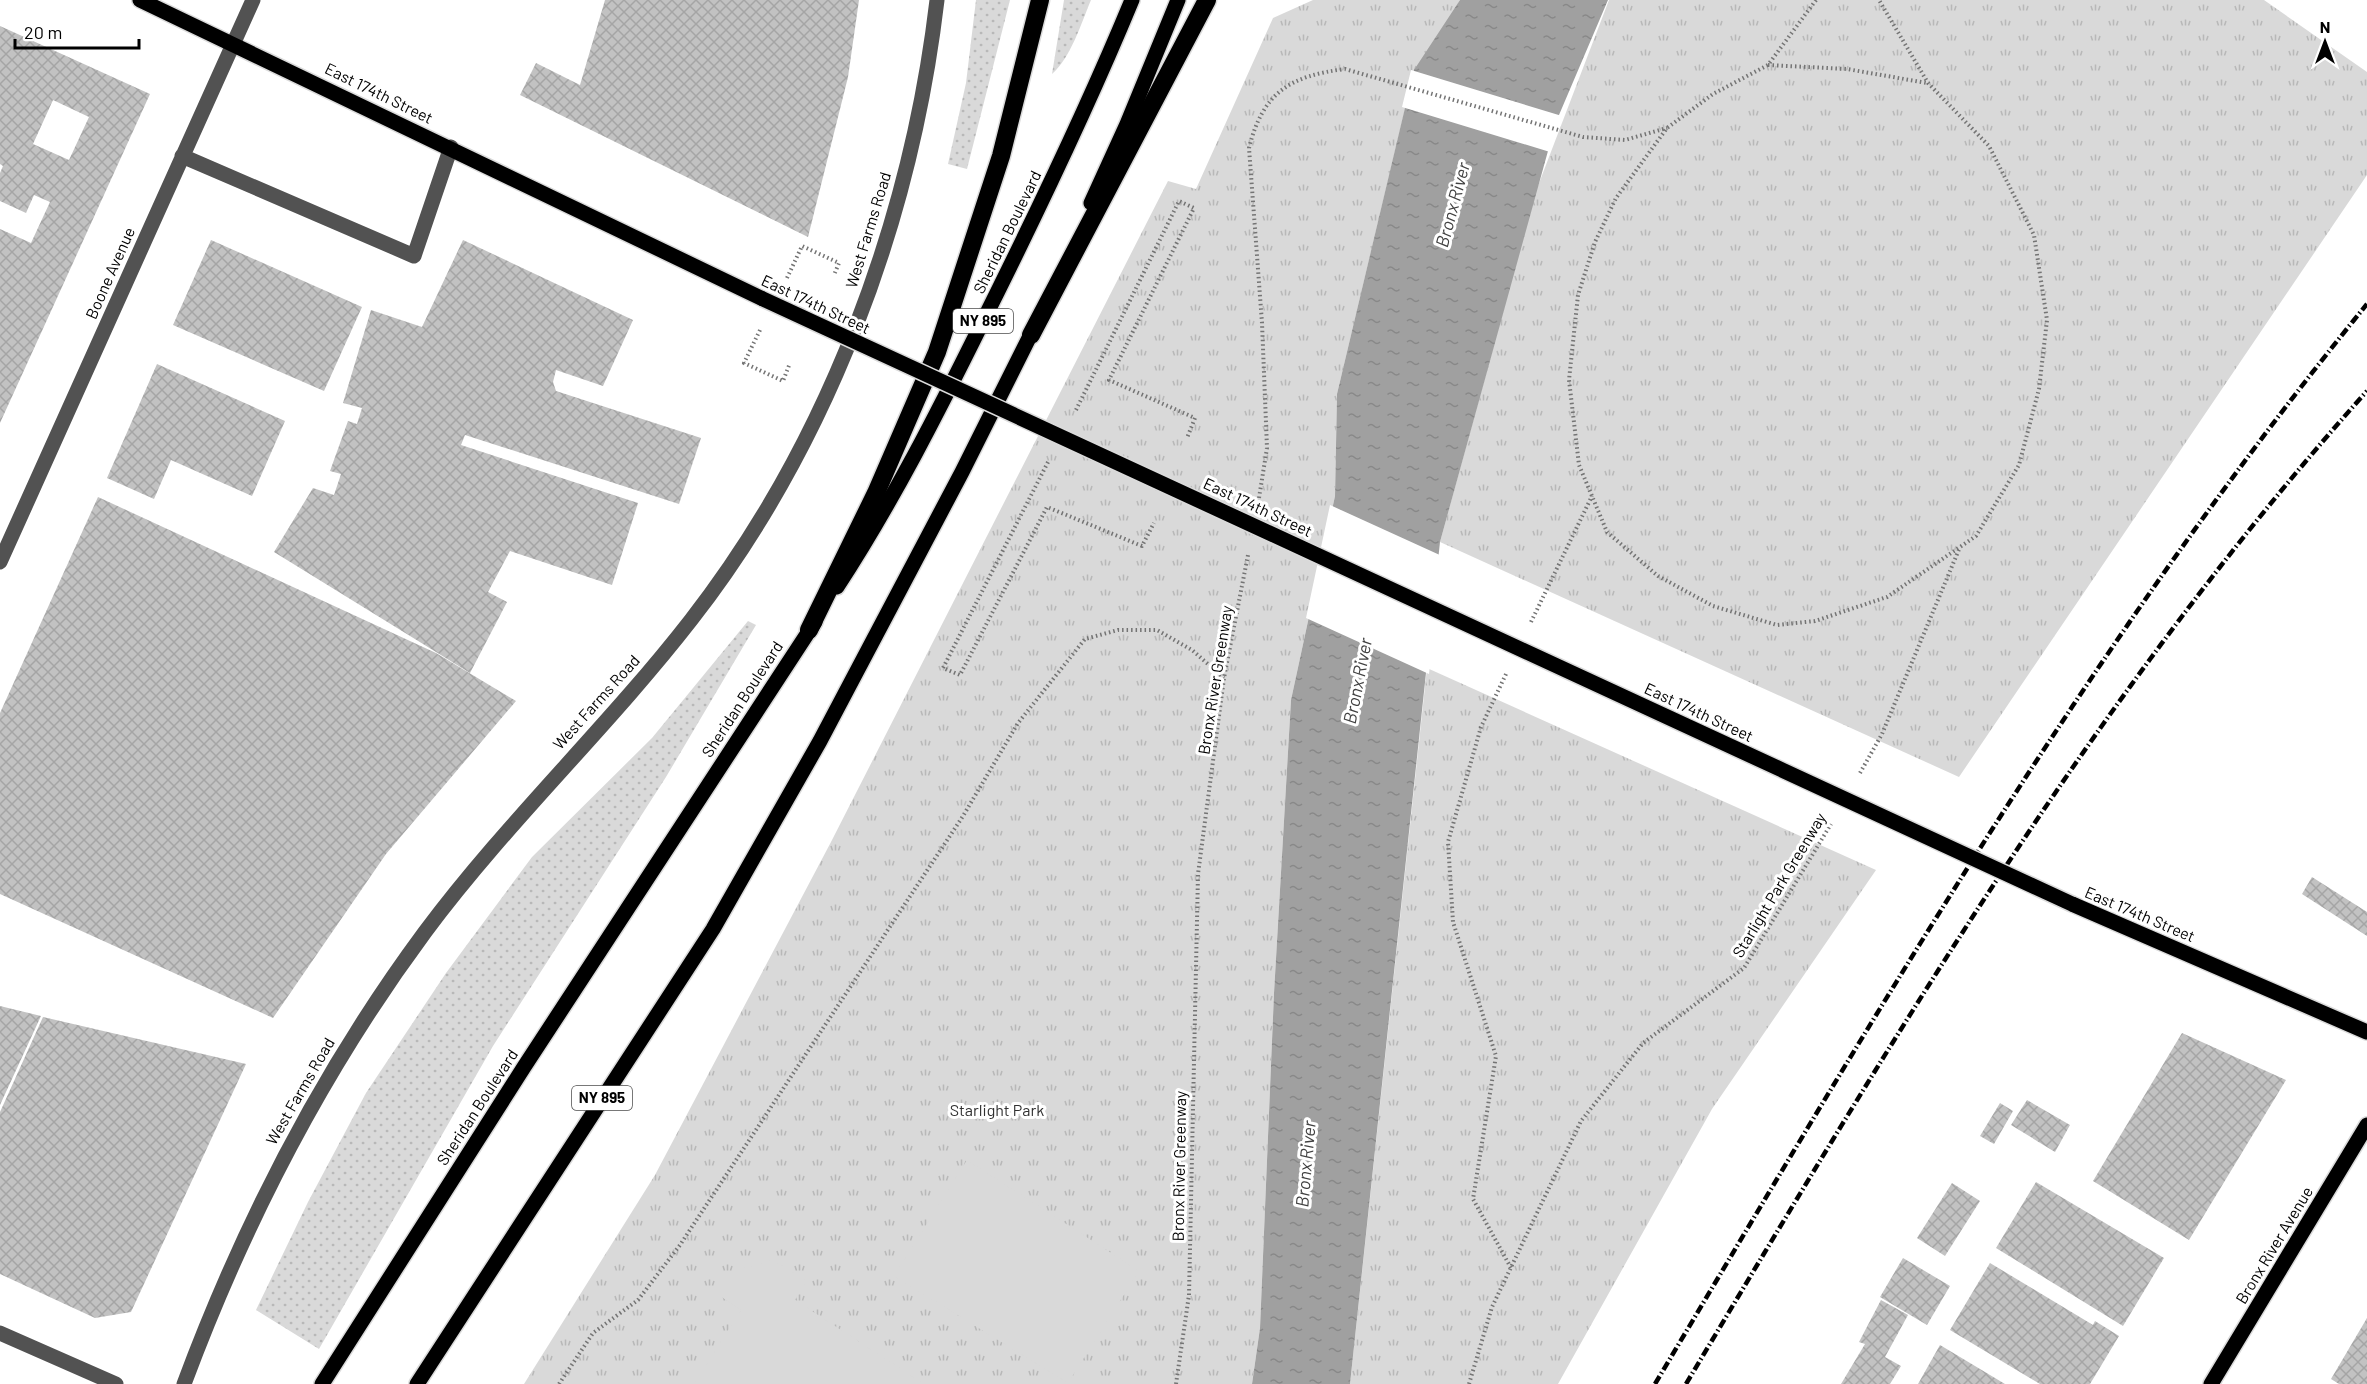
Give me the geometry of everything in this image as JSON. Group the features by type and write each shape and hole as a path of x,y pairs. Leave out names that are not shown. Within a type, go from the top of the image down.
{"highway":[{"path":"809,630 876,493 937,352 1001,156 1040,0"},
{"path":"1031,335 1207,0"}],"main road":[{"name":"East 174th Street","path":"140,0 233,42 763,299 2072,904 2367,1032"},
{"name":"Sheridan Boulevard","path":"322,1384 524,1067 866,543 917,453 1053,181 1132,0"},
{"name":"NY 895","path":"417,1384 748,870 926,542 1031,335 1127,124 1178,0"},
{"name":"Bronx River Avenue","path":"2211,1384 2367,1125"}],"street":[{"name":"Boone Avenue","path":"0,562 253,0"},
{"name":"West Farms Road","path":"184,1384 247,1231 287,1150 328,1075 373,1005 474,868 530,802 631,692 692,619 772,499 820,406 872,283 902,185 918,112 937,0"},
{"path":"182,156 414,256 451,147"},
{"path":"0,1333 116,1384"}],"path":[{"path":"1816,0 1768,65 1713,94 1667,128 1616,198 1595,242 1578,296 1569,380 1579,465 1607,532 1658,576 1713,606 1777,625 1815,621 1887,597 1976,536 2019,465 2039,389 2047,320 2034,235 1989,146 1928,83 1879,0"},
{"path":"1768,65 1847,69 1928,83"},
{"path":"1258,501 1267,448 1262,323 1249,148 1255,122 1271,99 1291,81 1318,72 1346,69 1583,137 1624,140 1667,128"},
{"path":"1073,416 1179,201 1194,208 1109,380 1195,418 1187,438"},
{"path":"786,280 802,246 839,263 834,275"},
{"path":"763,326 744,363 783,381 790,363"},
{"path":"1051,457 943,668 960,675 1047,507 1142,546 1154,523"},
{"path":"1526,632 1592,495"},
{"name":"Bronx River Greenway","path":"1176,1384 1189,1295 1198,874 1224,678 1250,547"},
{"path":"1854,783 1882,734 1960,547"},
{"path":"559,1384 592,1333 638,1300 680,1245 963,816 1018,723 1085,639 1118,630 1157,630 1192,650 1224,678"},
{"path":"1511,664 1481,727 1448,842 1453,922 1496,1056 1473,1199 1511,1268"},
{"name":"Starlight Park Greenway","path":"1469,1384 1492,1307 1581,1121 1643,1043 1743,968 1832,823"}],"green space":[{"path":"976,0 1010,0 967,169 948,164 966,83"},
{"path":"1064,0 1091,0 1065,59 1052,74"},
{"name":"Starlight Park","path":"1313,0 1460,0 1405,109 1337,394 1335,496 1291,700 1274,993 1260,1328 1252,1384 524,1384 655,1175 831,842 1168,181 1196,189 1273,18"},
{"path":"1609,0 2264,0 2367,72 2367,175 1959,777 1440,542 1536,191"},
{"path":"748,621 756,625 666,777 493,1046 319,1349 256,1310 308,1202 366,1093 446,973 532,857 652,738"},
{"path":"1427,668 1876,870 1712,1109 1558,1384 1350,1384"},
{"path":"967,1160 1139,1271 1068,1383 894,1276"},
{"path":"773,1260 806,1281 795,1300 924,1384 694,1384 741,1310 720,1296 741,1269"}],"water":[{"name":"Bronx River","path":"1460,0 1608,0 1556,122 1440,542 1350,1384 1252,1384 1260,1328 1274,993 1291,700 1335,496 1337,394 1414,70"}],"pier":[{"path":"1411,70 1562,116 1550,152 1402,107"},
{"path":"1330,505 1442,556 1429,674 1306,618"}],"building":[{"path":"605,0 859,0 848,77 808,237 520,95 536,63 580,85"},
{"path":"0,26 150,94 0,423 0,229 31,243 50,202 34,195 26,213 0,201 0,173 3,166 0,164","holes":["53,100 89,117 69,160 33,144"]},
{"path":"211,240 362,307 324,391 173,325"},
{"path":"463,240 633,320 603,386 556,370 553,382 556,391 701,438 679,504 465,435 461,445 638,503 612,585 510,551 488,592 507,602 470,673 274,552 313,488 334,495 341,474 330,471 348,421 357,424 362,408 343,403 371,310 422,327"},
{"path":"157,364 285,421 252,496 171,460 154,499 107,478"},
{"path":"98,497 436,653 516,701 386,854 273,1018 0,894 0,713"},
{"path":"2312,877 2367,912 2367,936 2302,894"},
{"path":"0,1006 41,1016 0,1105"},
{"path":"43,1017 246,1064 131,1312 95,1318 0,1274 0,1112"},
{"path":"2182,1033 2286,1080 2189,1240 2093,1181"},
{"path":"2027,1100 2070,1125 2055,1152 2011,1125"},
{"path":"2000,1103 2013,1111 1994,1144 1980,1136"},
{"path":"2036,1182 2164,1258 2123,1326 1996,1248"},
{"path":"1952,1183 1980,1201 1945,1256 1917,1238"},
{"path":"1903,1258 1950,1286 1927,1325 1880,1297"},
{"path":"1990,1263 2093,1325 2095,1321 2119,1336 2090,1384 2040,1384 1950,1330"},
{"path":"1881,1300 1908,1315 1885,1357 1901,1366 1890,1384 1841,1384 1865,1344 1859,1342"},
{"path":"2367,1318 2367,1384 2339,1384 2331,1379"},
{"path":"1940,1345 2005,1384 1918,1384"}],"railway":[{"path":"1655,1384 1905,968 2080,695 2172,562 2267,431 2367,304"},
{"path":"1686,1384 1841,1125 1921,997 2088,746 2176,624 2269,506 2367,391"}]}
